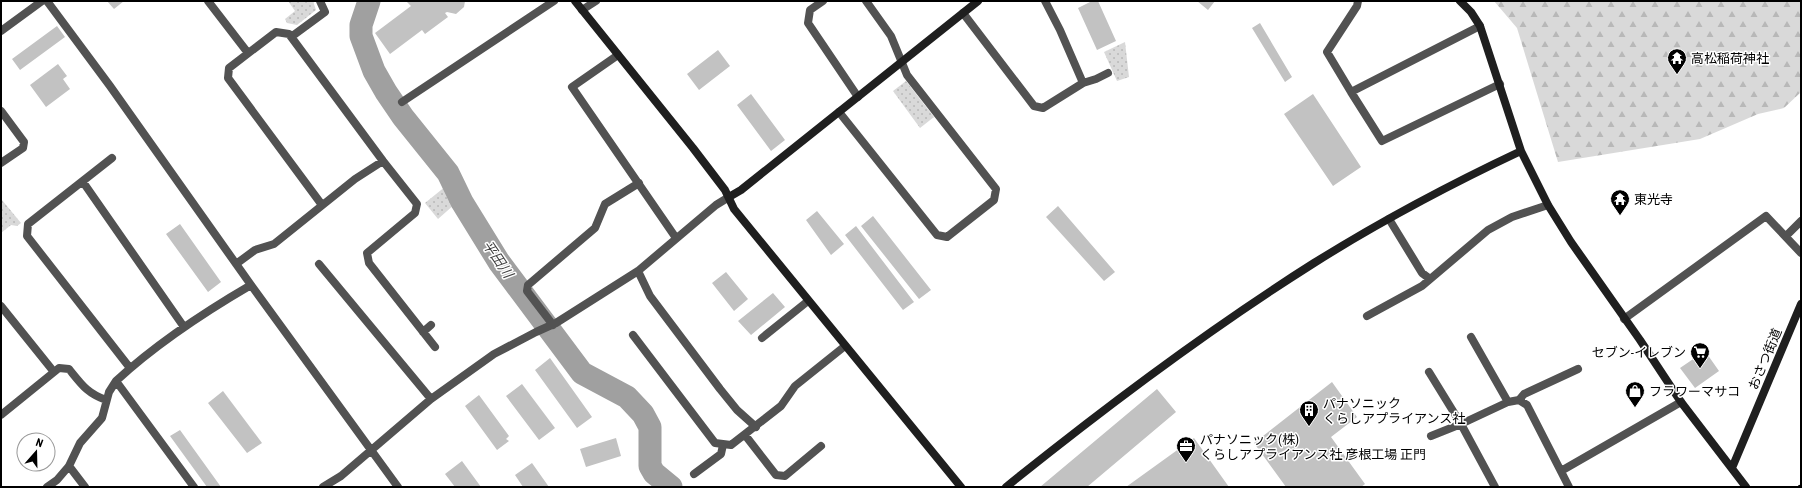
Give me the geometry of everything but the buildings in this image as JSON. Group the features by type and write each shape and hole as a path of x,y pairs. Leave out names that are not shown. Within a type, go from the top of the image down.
{"street":[{"path":"1,31 42,1"},
{"path":"47,1 110,86 251,286 398,487"},
{"path":"208,1 248,53"},
{"path":"291,37 325,12 320,1"},
{"path":"402,102 554,1"},
{"path":"575,1 694,148 725,190 734,209 961,487"},
{"path":"582,10 596,1"},
{"path":"823,1 810,10 808,23 858,97"},
{"path":"839,112 937,235 947,237 994,200 996,189 908,75 891,36 866,1"},
{"path":"323,487 341,476 431,399 494,354 549,326 638,271 716,205 741,190 978,1"},
{"path":"1045,1 1060,30 1083,83"},
{"path":"1358,1 1357,6 1327,52 1382,141 1500,84"},
{"path":"1460,1 1471,12 1480,26 1521,151 1548,205 1571,242 1681,402 1746,487"},
{"path":"963,14 1034,106 1043,108 1083,83 1108,73"},
{"path":"1351,92 1480,26"},
{"path":"322,205 228,78 229,68 276,32 289,34 383,161 417,204 415,213 368,253 369,263 435,347"},
{"path":"618,55 572,87 676,238"},
{"path":"1,111 24,142 23,148 1,163"},
{"path":"1006,487 1086,423 1245,310 1315,263 1389,219 1463,179 1521,151"},
{"path":"112,158 28,224 27,236 130,368"},
{"path":"236,264 255,250 274,244 355,179 383,161"},
{"path":"83,182 184,327"},
{"path":"549,326 527,291 528,285 595,228 605,204 638,184"},
{"path":"1367,316 1422,286 1488,230 1512,217 1548,205"},
{"path":"1624,319 1766,216 1801,253"},
{"path":"1389,219 1422,273 1430,279"},
{"path":"1786,236 1801,221"},
{"path":"319,264 431,399"},
{"path":"638,271 650,296 720,389 736,410 756,427"},
{"path":"47,487 57,480 69,466 80,443 102,418 109,392 116,381 130,368 184,327 214,307 251,286"},
{"path":"762,338 808,301"},
{"name":"おさつ街道","path":"1732,468 1801,304"},
{"path":"1,306 54,372"},
{"path":"423,332 431,325"},
{"path":"633,334 715,443 723,445 731,445 782,406 795,386 845,346"},
{"path":"1471,337 1508,402"},
{"path":"1,415 59,368 69,370 85,390 106,400"},
{"path":"1431,436 1508,402 1519,400 1524,394 1578,369"},
{"path":"1429,372 1461,424 1495,487"},
{"path":"116,381 194,487"},
{"path":"1519,400 1527,405 1569,487"},
{"path":"1561,471 1681,402"},
{"path":"745,435 776,475 785,476 821,446"},
{"path":"694,474 721,454 723,445"},
{"path":"69,466 85,487"}],"green space":[{"path":"288,1 313,1 316,10 297,25 287,23 285,19 295,11"},
{"path":"1494,1 1801,1 1801,92 1784,108 1758,114 1700,139 1558,162 1517,28"},
{"path":"1125,42 1129,77 1117,81 1104,52"},
{"path":"906,81 934,117 920,128 893,91"},
{"path":"446,186 455,204 438,219 425,203"},
{"path":"2,200 21,223 17,226 11,225 1,233"}],"waterway":[{"name":"平田川","path":"369,1 361,25 361,36 374,71 386,92 403,117 448,173 462,202 499,262 582,373 627,397 643,414 650,427 650,466 654,473 671,487"}],"place":[{"name":"高松稲荷神社","path":"1677,75"},
{"name":"東光寺","path":"1620,216"},
{"name":"セブン-イレブン","path":"1700,369"},
{"name":"フラワーマサコ","path":"1635,408"},
{"name":"パナソニック くらしアプライアンス社","path":"1309,427"},
{"name":"パナソニック(株) くらしアプライアンス社 彦根工場 正門","path":"1186,463"}]}
